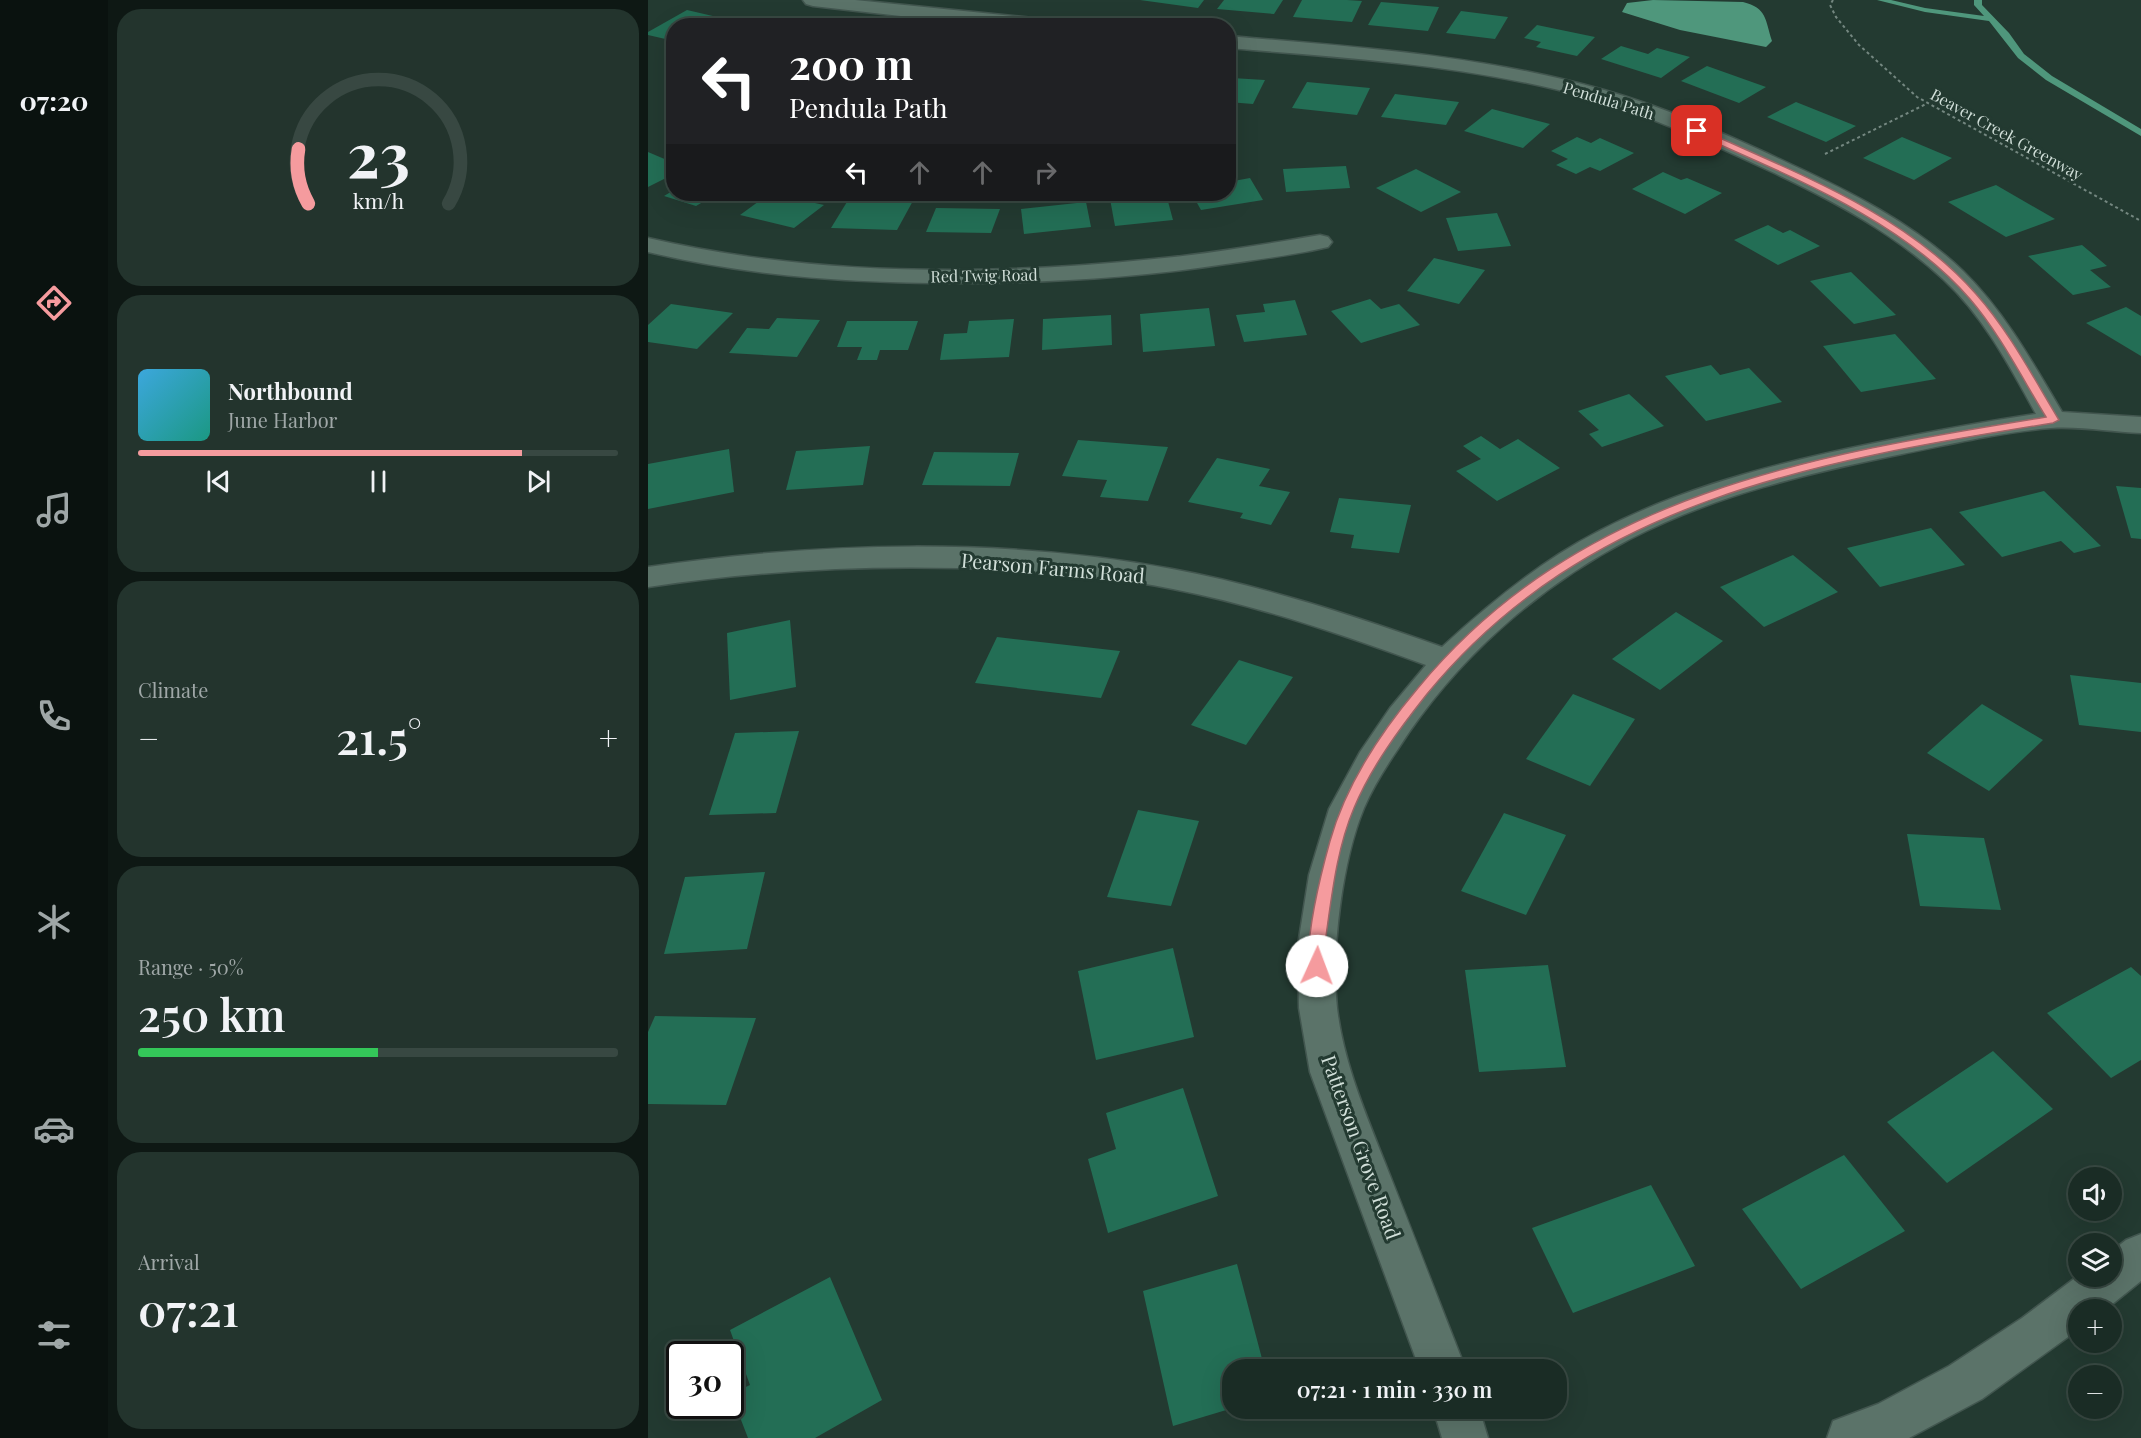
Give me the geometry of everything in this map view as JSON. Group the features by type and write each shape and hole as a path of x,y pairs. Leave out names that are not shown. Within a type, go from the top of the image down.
{"street":[{"path":"813,0 967,18"},
{"name":"Pendula Path","path":"1236,43 1458,65 1564,85 1626,103 1679,122 1790,172 1877,218 1914,243 1952,274 1995,325 2053,420"},
{"name":"Red Twig Road","path":"648,245 704,259 758,267 882,276 964,276 1035,275 1174,264 1320,242"},
{"name":"Patterson Grove Road","path":"1439,1359 1330,1072 1318,1008 1317,945 1328,875 1346,808 1372,761 1402,716 1447,661 1504,608 1552,573 1621,532 1676,507 1737,485 1818,463 1921,440 2053,420 2141,425"},
{"name":"Pearson Farms Road","path":"648,577 786,559 859,556 938,557 1048,563 1172,579 1248,596 1316,615 1447,661"},
{"path":"1850,1438 1929,1405 2024,1342 2141,1255"},
{"path":"1459,1419 1465,1438"}],"path":[{"name":"Beaver Creek Greenway","path":"1833,0 1830,5 1834,17 1868,55 1926,104 1970,125 2023,157 2141,220"},
{"path":"1822,156 1926,104"}],"shaded area":[{"path":"1653,0 1751,4 1764,15 1772,41 1766,47 1680,30 1622,12 1627,3"}],"building":[{"path":"1140,0 1204,0 1198,8"},
{"path":"1224,0 1283,0 1274,14 1217,9"},
{"path":"1302,0 1362,1 1352,22 1293,17"},
{"path":"1381,2 1439,7 1428,31 1368,25"},
{"path":"687,10 721,18 673,18"},
{"path":"1461,11 1508,17 1495,39 1446,33"},
{"path":"666,22 666,39 648,35 648,32"},
{"path":"1537,25 1595,37 1577,56 1536,47 1541,42 1524,38"},
{"path":"1621,46 1648,54 1657,48 1690,57 1661,78 1601,59"},
{"path":"1707,66 1766,87 1739,103 1681,81"},
{"path":"1236,78 1265,80 1253,104 1236,103"},
{"path":"1307,82 1370,88 1357,115 1292,108"},
{"path":"1395,94 1459,102 1446,125 1381,117"},
{"path":"1796,102 1856,126 1826,142 1767,117"},
{"path":"1492,109 1550,124 1523,148 1464,131"},
{"path":"1577,137 1591,143 1600,138 1634,153 1600,171 1590,167 1576,174 1556,165 1568,159 1551,151"},
{"path":"1902,137 1952,158 1914,180 1863,158"},
{"path":"648,152 666,160 666,178 648,187"},
{"path":"1346,166 1350,188 1286,192 1283,169"},
{"path":"1416,169 1461,192 1421,212 1376,188"},
{"path":"1663,172 1681,180 1687,178 1722,193 1685,214 1632,189"},
{"path":"1250,178 1263,200 1201,210 1196,201 1236,201 1236,181"},
{"path":"1996,185 2055,219 2006,237 1948,202"},
{"path":"680,201 705,201 696,206"},
{"path":"759,201 806,201 824,205 794,228 740,215"},
{"path":"848,201 913,201 897,230 831,228"},
{"path":"1110,201 1168,201 1173,220 1115,226"},
{"path":"1086,202 1091,227 1024,234 1021,209"},
{"path":"936,208 1000,209 991,233 926,232"},
{"path":"1497,213 1511,246 1458,251 1446,218"},
{"path":"1768,225 1783,233 1790,230 1820,246 1778,265 1734,240"},
{"path":"2082,245 2107,266 2090,270 2111,287 2073,295 2028,256"},
{"path":"1434,258 1485,270 1459,304 1407,291"},
{"path":"1851,272 1896,315 1854,324 1810,281"},
{"path":"1370,299 1381,309 1399,304 1420,325 1361,343 1331,311"},
{"path":"1295,300 1307,335 1244,342 1236,315 1265,312 1263,304"},
{"path":"671,304 733,313 697,349 648,342 648,325"},
{"path":"2126,307 2141,316 2141,356 2086,323"},
{"path":"1209,308 1215,346 1143,352 1140,314"},
{"path":"1111,315 1112,345 1042,350 1043,319"},
{"path":"777,318 820,320 797,357 729,353 747,328 769,329"},
{"path":"1014,319 1009,357 940,360 944,334 967,333 969,321"},
{"path":"847,321 918,321 908,350 880,350 877,360 857,360 862,347 837,347"},
{"path":"1895,334 1936,379 1861,392 1823,346"},
{"path":"1711,365 1720,375 1749,368 1782,402 1706,421 1665,376"},
{"path":"1629,394 1664,426 1602,447 1589,434 1599,430 1578,411"},
{"path":"1481,436 1500,449 1518,439 1560,468 1497,501 1456,471 1481,459 1463,446"},
{"path":"1078,440 1168,447 1148,501 1100,497 1107,480 1062,476"},
{"path":"870,446 863,485 786,490 796,451"},
{"path":"729,449 734,492 648,509 648,464"},
{"path":"934,452 1019,453 1010,486 922,485"},
{"path":"1217,458 1270,469 1259,486 1290,492 1271,525 1240,518 1243,513 1188,502"},
{"path":"2116,486 2141,488 2141,539 2131,538"},
{"path":"2044,491 2101,546 2074,553 2061,541 2002,557 1959,512"},
{"path":"1339,498 1411,505 1399,553 1351,548 1354,535 1330,532"},
{"path":"1931,528 1965,565 1880,587 1847,548"},
{"path":"1793,555 1838,592 1764,627 1720,587"},
{"path":"1676,612 1723,641 1660,690 1612,659"},
{"path":"790,620 796,687 730,700 727,633"},
{"path":"997,637 1120,651 1101,698 975,683"},
{"path":"1239,660 1293,677 1246,745 1191,725"},
{"path":"2070,675 2141,683 2141,732 2079,725"},
{"path":"1573,694 1635,719 1590,786 1526,759"},
{"path":"1982,704 2043,740 1989,791 1927,753"},
{"path":"799,731 776,813 709,815 735,733"},
{"path":"1138,810 1199,821 1171,906 1107,897"},
{"path":"1504,813 1566,835 1526,915 1461,891"},
{"path":"1907,834 1984,838 2001,910 1920,906"},
{"path":"765,872 747,949 664,954 685,877"},
{"path":"1173,948 1194,1037 1096,1060 1078,971"},
{"path":"1548,965 1566,1067 1479,1072 1465,970"},
{"path":"2131,967 2141,976 2141,1060 2111,1078 2047,1013"},
{"path":"655,1016 756,1018 726,1105 648,1104 648,1032"},
{"path":"1993,1051 2053,1109 1947,1183 1887,1122"},
{"path":"1183,1088 1218,1196 1108,1233 1088,1159 1116,1149 1106,1113"},
{"path":"1844,1155 1905,1231 1801,1289 1742,1209"},
{"path":"1651,1185 1695,1266 1573,1313 1532,1228"},
{"path":"1237,1264 1262,1359 1222,1359 1222,1411 1173,1426 1143,1291"},
{"path":"830,1277 882,1400 815,1438 748,1438 741,1419 744,1419 744,1388 750,1385 744,1368 744,1341 734,1341 730,1330"}],"waterway":[{"path":"1881,0 1925,10 1989,19"},
{"path":"1978,0 1978,5 2006,35 2021,56 2049,78 2141,133"}],"route":[{"path":"1317,966 1317,945 1328,875 1346,808 1372,761 1402,716 1447,661 1504,608 1533,585 1621,532 1676,507 1737,485 1900,444 2008,425 2053,420 1995,325 1974,297 1952,274 1914,243 1841,197 1697,131"}]}
